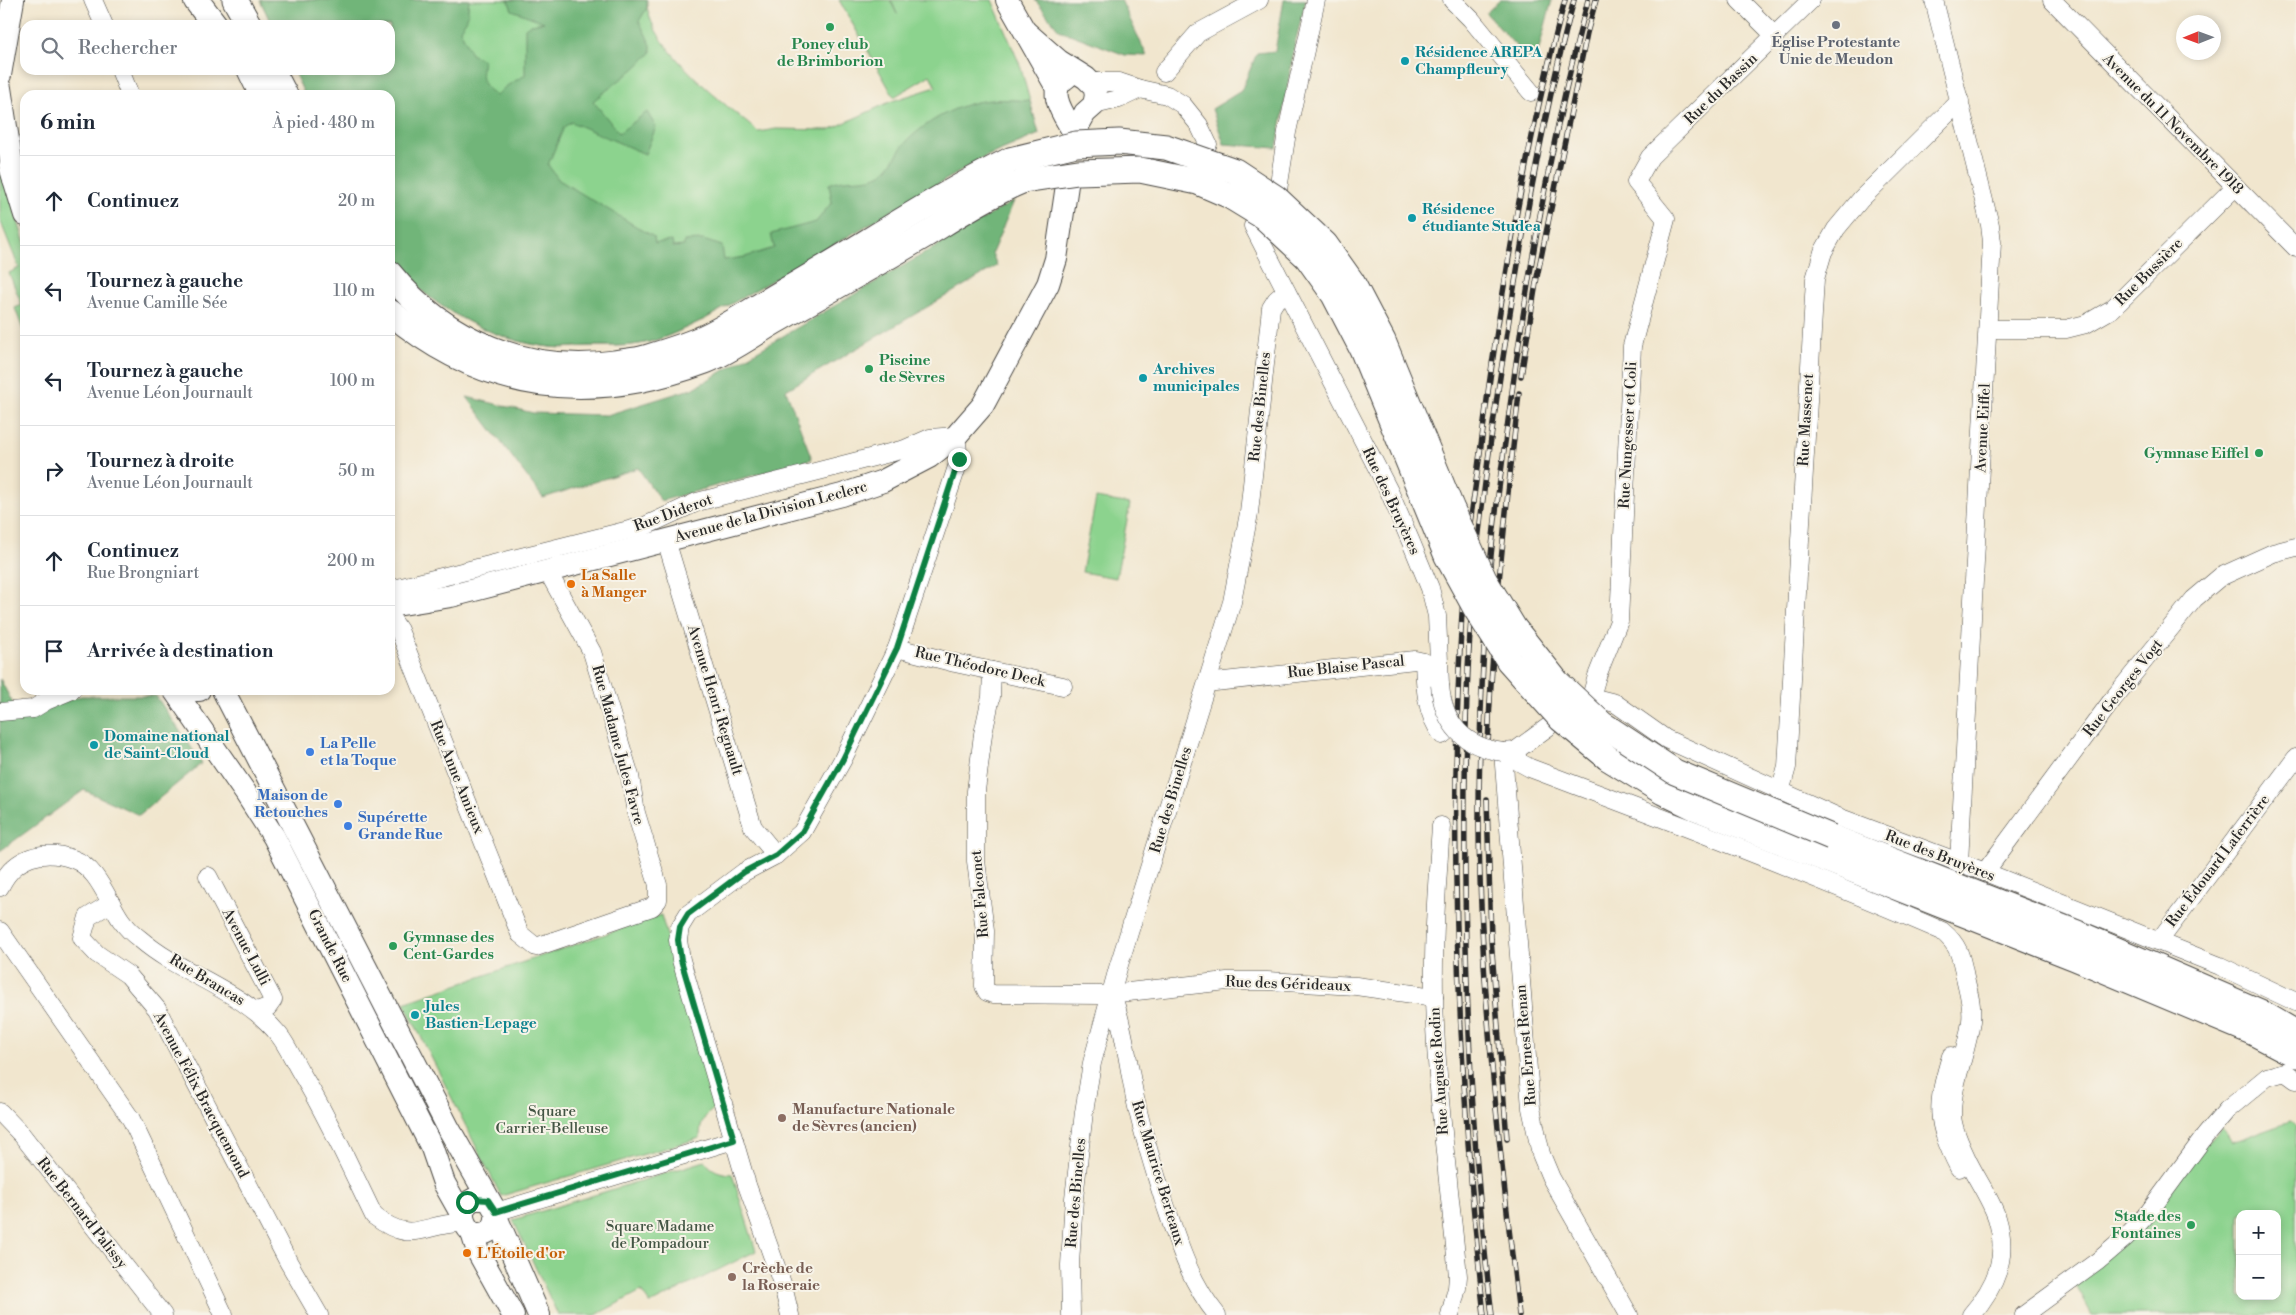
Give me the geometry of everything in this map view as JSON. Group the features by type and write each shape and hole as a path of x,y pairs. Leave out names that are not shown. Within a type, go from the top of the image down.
{"highway":[{"path":"196,0 211,20"},
{"path":"212,0 225,20"},
{"path":"235,0 246,20"},
{"path":"252,75 260,90"},
{"path":"275,75 282,90"},
{"path":"395,280 404,291 434,317 461,335 504,355 540,362 586,367 643,359 708,336 848,255 973,178 1010,160 1076,144 1119,142 1166,147 1235,171 1276,198 1326,244 1352,282 1383,341 1450,507 1484,579 1514,628 1556,682 1602,724 1675,772 1827,848 2075,958 2252,1032 2292,1069"},
{"path":"395,316 416,334 460,359 495,373 532,383 590,387 652,378 707,360 869,268 999,190 1024,180 1078,172 1140,170 1198,182 1228,196 1264,217 1307,257 1334,295 1362,349 1447,556 1476,609 1509,661 1561,719 1608,758 1655,787 1696,808 1827,848 2082,935 2260,1012 2296,1032"}],"main road":[{"path":"0,75 14,0"},
{"path":"1007,0 1057,88"},
{"path":"1026,32 1059,61 1086,79 1096,95 1090,109 1074,133 1056,97 1057,88 1064,79 1086,79"},
{"path":"0,86 19,171"},
{"path":"0,134 19,171"},
{"name":"Avenue de la Division Leclerc","path":"395,615 451,596 548,570 842,495 883,481 929,457 956,436 983,405 1048,284 1056,259 1067,185"},
{"name":"Grande Rue","path":"178,695 274,837 432,1148 444,1183 466,1223 478,1252 513,1315"},
{"name":"Grande Rue","path":"226,695 444,1121 493,1210 540,1315"},
{"path":"474,1199 493,1210 491,1231 486,1234 466,1223 467,1202 474,1199"}],"street":[{"path":"93,0 102,20"},
{"path":"1164,72 1198,33 1259,0"},
{"path":"1267,254 1287,132 1316,0"},
{"path":"1452,0 1472,19 1531,92"},
{"path":"1738,0 1775,36"},
{"name":"Rue du Bassin","path":"1636,182 1650,157 1811,0"},
{"name":"Avenue Eiffel","path":"1934,0 1990,225 1992,242 1959,863"},
{"name":"Avenue du 11 Novembre 1918","path":"2052,0 2235,187 2295,244"},
{"path":"122,75 128,90"},
{"path":"1086,79 1119,82 1167,95 1182,105 1199,125 1208,144"},
{"path":"1090,109 1140,89"},
{"name":"Rue Massenet","path":"1780,792 1787,767 1815,279 1823,252 1836,229 1860,199 1960,101"},
{"name":"Rue Nungesser et Coli","path":"1591,698 1597,676 1619,621 1632,346 1666,219 1636,182"},
{"name":"Rue Bussière","path":"1988,329 2066,328 2086,324 2112,309 2235,187"},
{"name":"Rue des Bruyères","path":"1253,226 1389,491 1430,588 1437,616 1440,685 1444,709 1453,726 1477,746 1509,752"},
{"name":"Rue des Binelles","path":"1071,1315 1070,1265 1074,1198 1092,1063 1232,602 1249,513 1271,308 1276,300 1286,291"},
{"path":"790,1315 783,1286 747,1186 681,960 678,940 680,927 688,914 744,872 776,855 802,832 843,759 897,648 957,467 959,459 956,436"},
{"name":"Rue Diderot","path":"395,589 645,526 698,502 905,449 930,438 956,436"},
{"name":"Avenue Henri Regnault","path":"666,540 753,827 776,855"},
{"name":"Rue Georges Vogt","path":"1985,872 2113,698 2194,599 2220,577 2273,554 2296,547"},
{"name":"Rue Madame Jules Favre","path":"520,934 536,947 652,907 658,900 658,885 636,813 630,776 592,652 548,570"},
{"name":"Rue Anne Amieux","path":"395,623 520,934"},
{"name":"Rue Théodore Deck","path":"897,648 1063,686"},
{"name":"Rue Blaise Pascal","path":"1208,681 1215,682 1415,660 1424,662 1426,691 1434,725 1442,735 1453,726"},
{"name":"Rue Falconet","path":"992,671 990,697 982,734 976,814 976,861 985,931 984,986 987,992 994,994 1112,994"},
{"path":"5,712 34,699 51,695"},
{"name":"Rue des Bruyères","path":"1591,698 1615,704 1666,739 1780,792 1853,823 1985,872 2159,941 2220,966 2296,1002"},
{"path":"1548,727 1509,752 1519,762 1530,768 1622,802 1824,882 1942,931 1954,941 1962,963 1971,1002 1971,1021 1958,1071 1952,1116 1964,1153 1996,1218 2001,1246 1998,1274 1988,1295 1971,1315"},
{"name":"Rue Ernest Renan","path":"1509,752 1531,1108 1535,1129 1541,1154 1551,1178 1629,1315"},
{"name":"Rue Édouard Laferrière","path":"2159,941 2296,758"},
{"name":"Rue Auguste Rodin","path":"1441,826 1435,921 1434,997 1438,1080 1458,1276 1458,1288 1450,1315"},
{"name":"Rue Brancas","path":"0,887 4,878 22,861 49,853 75,860 93,874 121,921 140,940 182,967 234,995 257,1011 280,1036 313,1092 374,1216 388,1227 403,1232 424,1230 452,1222 466,1223"},
{"name":"Avenue Lulli","path":"208,876 274,1000 268,1007 257,1011"},
{"name":"Avenue Félix Bracquemond","path":"111,903 88,917 82,938 97,954 128,975 157,1009 289,1263 319,1315"},
{"path":"0,931 131,1119 224,1315"},
{"name":"Rue des Gérideaux","path":"1112,994 1227,980 1356,986 1434,997"},
{"path":"1960,1315 1980,1293 1987,1275 1991,1244 1989,1228 1945,1140 1941,1124 1940,1101 1943,1083 1962,1016 1967,988"},
{"name":"Rue Maurice Berteaux","path":"1112,994 1122,1022 1142,1128 1173,1226 1188,1269 1200,1292 1217,1315"},
{"path":"2024,1315 2098,1261 2126,1237 2149,1212 2205,1136 2227,1110 2267,1077 2292,1069"},
{"name":"Rue Bernard Palissy","path":"0,1112 22,1135 163,1315"},
{"path":"493,1210 734,1140"}],"green space":[{"path":"260,0 647,0 650,17 659,36 673,54 690,73 758,132 776,129 829,130 892,101 936,87 930,75 894,97 839,0 890,0 897,14 891,0 992,0 1020,65 1039,134 987,156 705,319 669,336 640,344 624,346 550,347 505,337 461,318 420,290 395,261 395,90 303,90 295,75 395,75 395,20 270,20"},
{"path":"260,0 469,0 467,19 460,29 471,54 483,60 482,81 496,96 505,87 525,75 525,28 531,24 544,22 512,10 508,0 647,0 647,8 639,21 651,45 651,53 593,101 619,133 647,112 656,127 645,154 571,122 564,127 548,165 559,180 654,237 655,243 672,241 673,247 684,246 684,241 703,240 722,246 724,260 745,257 774,248 771,234 816,222 832,202 829,184 841,180 875,177 881,174 889,167 915,133 935,119 957,108 980,101 1030,101 1039,134 987,156 705,319 669,336 640,344 624,346 550,347 505,337 461,318 420,290 395,261 395,90 303,90 295,75 395,75 395,20 270,20"},
{"path":"1035,0 1121,0 1147,56 1125,55 1059,30"},
{"path":"1284,0 1306,0 1295,43 1277,148 1224,144 1212,109 1241,91 1257,53 1275,51"},
{"path":"1500,0 1552,0 1537,56 1527,58 1486,13"},
{"path":"0,163 20,228 20,300 9,273 19,268 0,220"},
{"path":"1014,201 992,253 997,266 786,390 812,459 661,501 638,468 543,498 467,397 533,413 607,415 694,388"},
{"path":"20,306 20,322 15,308"},
{"path":"1096,498 1130,504 1116,578 1082,572"},
{"name":"Domaine national de Saint-Cloud","path":"0,679 19,715 81,696 156,696 202,763 139,815 84,790 0,851"},
{"name":"Square Carrier-Belleuse","path":"661,915 717,1107 704,1120 700,1138 501,1196 404,1003"},
{"name":"Stade des Fontaines","path":"2290,1121 2296,1127 2296,1315 2092,1315 2074,1282 2222,1127 2232,1142"},
{"name":"Square Madame de Pompadour","path":"705,1161 717,1171 732,1174 756,1251 650,1304 641,1291 596,1315 558,1315 513,1220"}],"railway":[{"path":"1484,1315 1467,1129 1457,943 1456,756 1459,663 1468,539 1505,277 1526,165 1565,0"},
{"path":"1492,1315 1480,1206 1467,986 1465,800 1469,647 1475,570 1498,387 1545,121 1574,0"},
{"path":"1519,1315 1492,1070 1483,947 1479,824 1483,670 1493,533 1526,299 1553,148 1588,0"},
{"path":"1521,376 1537,277 1587,33 1596,0"},
{"path":"1488,747 1496,614 1519,393"},
{"path":"1487,799 1491,939 1507,1139"}],"place":[{"name":"Église Protestante Unie de Meudon","path":"1836,25"},
{"name":"Poney club de Brimborion","path":"830,27"},
{"name":"Résidence AREPA Champfleury","path":"1405,61"},
{"name":"Résidence étudiante Studea","path":"1412,218"},
{"name":"Piscine de Sèvres","path":"869,369"},
{"name":"Archives municipales","path":"1143,378"},
{"name":"Gymnase Eiffel","path":"2259,453"},
{"name":"La Salle à Manger","path":"571,584"},
{"name":"Domaine national de Saint-Cloud","path":"94,745"},
{"name":"La Pelle et la Toque","path":"310,752"},
{"name":"Maison de Retouches","path":"338,804"},
{"name":"Supérette Grande Rue","path":"348,826"},
{"name":"Gymnase des Cent-Gardes","path":"393,946"},
{"name":"Jules Bastien-Lepage","path":"415,1015"},
{"name":"Manufacture Nationale de Sèvres (ancien)","path":"782,1118"},
{"name":"Stade des Fontaines","path":"2191,1225"},
{"name":"L'Étoile d'or","path":"467,1253"},
{"name":"Crèche de la Roseraie","path":"732,1277"}],"route":[{"path":"467,1202 474,1199 488,1200 496,1212 734,1140 681,960 678,940 680,927 688,914 744,872 776,855 802,832 843,759 897,648 959,459"}]}
